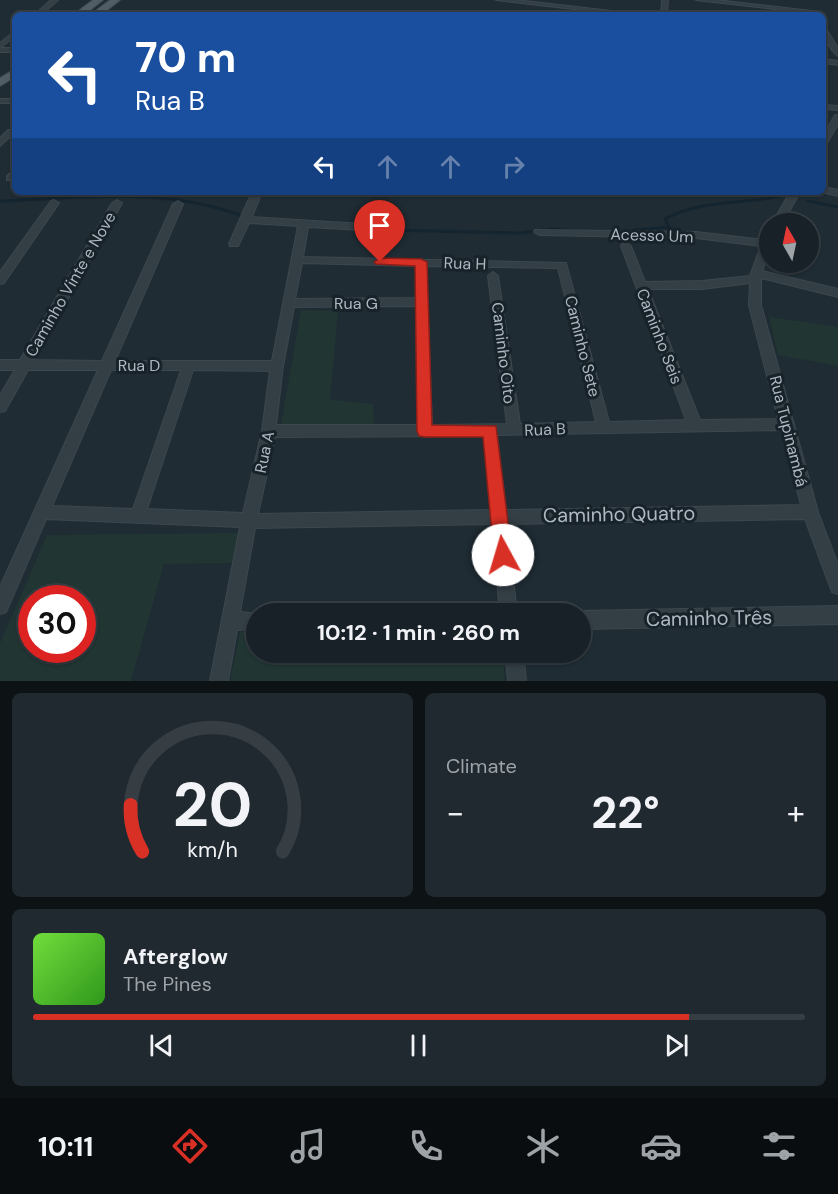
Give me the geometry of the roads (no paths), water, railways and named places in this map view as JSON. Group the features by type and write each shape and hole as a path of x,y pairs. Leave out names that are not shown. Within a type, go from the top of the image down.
{"main road":[{"path":"82,12 99,0"},
{"path":"99,12 116,0"}],"street":[{"path":"41,12 55,0"},
{"path":"500,0 562,3 624,12"},
{"path":"699,0 803,12"},
{"path":"763,0 766,12"},
{"path":"801,0 810,12"},
{"path":"826,34 838,54"},
{"path":"0,48 12,36"},
{"path":"834,133 838,117"},
{"path":"234,244 256,195"},
{"path":"783,213 793,195"},
{"path":"0,280 54,203"},
{"name":"Caminho Vinte e Nove","path":"0,407 117,203"},
{"path":"1,603 178,204"},
{"path":"248,216 362,227"},
{"name":"Rua A","path":"219,681 249,519 269,431 277,366 304,223"},
{"name":"Acesso Um","path":"539,232 759,239"},
{"name":"Caminho Seis","path":"626,246 695,426"},
{"name":"Rua H","path":"296,260 562,265"},
{"path":"421,262 425,431"},
{"name":"Caminho Sete","path":"562,265 604,427"},
{"name":"Rua Tupinambá","path":"759,266 756,276 755,305 810,512 838,585"},
{"name":"Caminho Oito","path":"493,276 514,429"},
{"path":"640,286 702,285 756,276 838,293"},
{"name":"Rua G","path":"288,303 423,302"},
{"name":"Rua D","path":"0,365 277,366"},
{"path":"138,515 189,365"},
{"name":"Rua B","path":"269,431 425,431 785,424"},
{"path":"490,430 508,603"},
{"name":"Caminho Quatro","path":"41,512 249,519 264,522 810,512"},
{"name":"Caminho Três","path":"591,620 838,615"},
{"path":"231,621 246,621"},
{"path":"515,663 517,681"}],"waterway":[{"path":"626,231 669,227 665,219 694,208 783,195"},
{"path":"0,201 124,196 155,198 215,207 245,217"},
{"path":"808,201 838,207"},
{"path":"363,226 380,230 521,233 551,229 577,231"}]}
